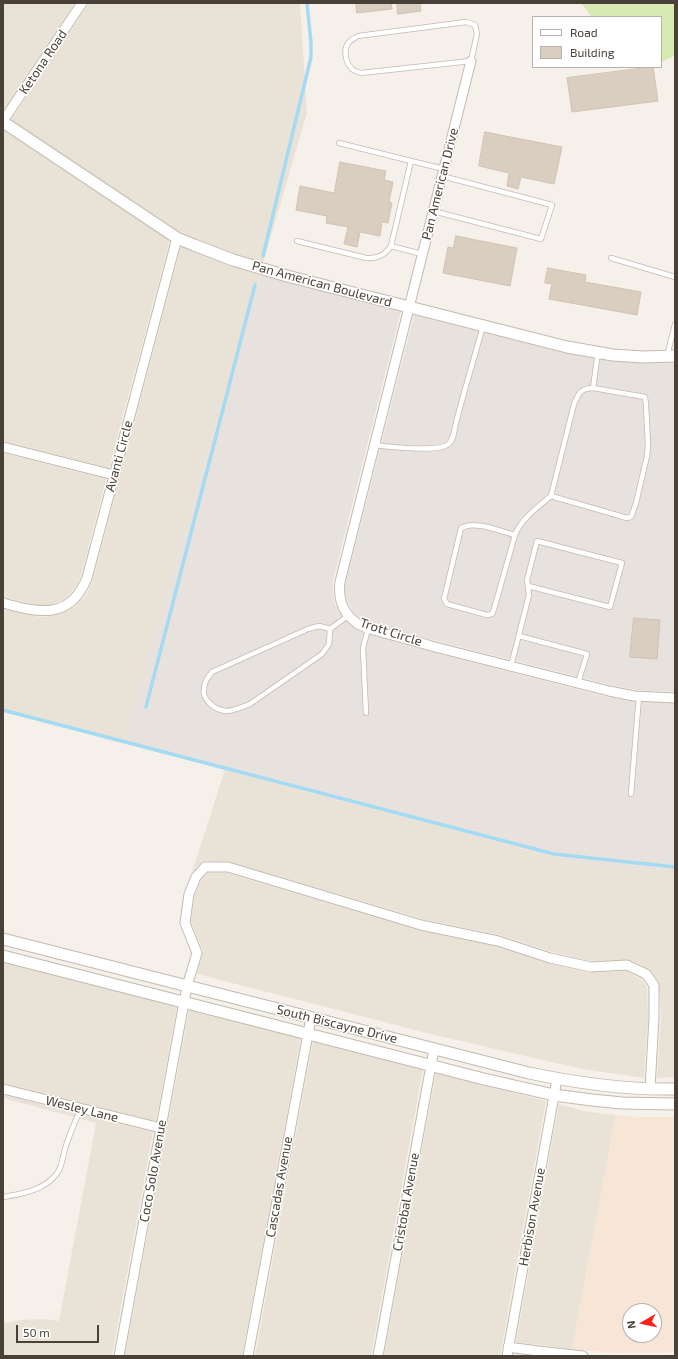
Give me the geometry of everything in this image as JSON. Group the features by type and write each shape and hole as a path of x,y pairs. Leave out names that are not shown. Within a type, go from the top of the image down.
{"street":[{"name":"Ketona Road","path":"3,121 82,3"},
{"name":"Pan American Drive","path":"409,308 471,61"},
{"name":"Pan American Boulevard","path":"3,121 177,238 227,258 409,308 567,347 613,355 643,357 671,356"},
{"name":"Avanti Circle","path":"3,603 40,611 52,610 72,601 80,592 87,578 177,238"},
{"name":"Trott Circle","path":"409,308 340,582 340,600 348,615 358,624 368,628 609,691 639,696 675,698"},
{"path":"3,447 114,475"},
{"name":"Coco Solo Avenue","path":"119,1356 187,986 197,953 185,922 189,894 196,877 205,867 228,867 421,925 498,941 550,958 591,967 627,965 646,974 654,985 654,1017 650,1089"},
{"name":"South Biscayne Drive","path":"3,939 529,1073 557,1079 602,1085 650,1089 675,1089"},
{"name":"South Biscayne Drive","path":"3,956 554,1095 622,1103 675,1104"},
{"name":"Cascadas Avenue","path":"248,1356 311,1018"},
{"name":"Cristobal Avenue","path":"378,1356 434,1049"},
{"name":"Herbison Avenue","path":"508,1351 557,1079"},
{"name":"Wesley Lane","path":"3,1089 161,1128"},
{"path":"508,1351 538,1351 583,1356"}],"lane":[{"path":"466,22 475,25 477,34 471,61 360,73 352,70 348,63 346,47 350,40 358,36 466,22"},
{"path":"339,143 411,161 443,173 552,204 541,239 433,211"},
{"path":"297,241 366,258 374,258 386,252 391,246 411,161"},
{"path":"391,246 422,254"},
{"path":"611,258 675,277"},
{"path":"671,356 675,324"},
{"path":"374,445 401,448 434,448 447,446 452,441 461,403 483,326"},
{"path":"593,388 598,352"},
{"path":"515,535 475,524 466,525 461,528 444,599 447,604 487,615 492,614 515,535 516,530 530,514 551,496 574,404 578,394 586,388 593,388 645,398 648,445 636,503 631,517 627,518 551,496"},
{"path":"511,666 529,595 527,580 537,541 622,563 610,607 528,586"},
{"path":"330,629 319,626 308,629 212,672 206,680 203,690 207,701 215,708 226,711 250,704 322,654 329,644 330,629 348,615"},
{"path":"366,713 363,648 368,628"},
{"path":"518,636 587,654 578,683"},
{"path":"631,794 639,696"},
{"path":"3,1197 22,1194 35,1189 48,1182 58,1173 71,1130 81,1108"}],"shaded area":[{"path":"3,3 75,3 3,110"},
{"path":"89,3 300,3 307,113 263,263 236,255 184,235 184,233 180,232 11,120"},
{"path":"3,129 170,240 109,468 3,441"},
{"path":"181,246 231,266 260,275 123,743 3,712 3,609 40,617 52,616 63,613 75,606 85,596 89,589 93,579"},
{"path":"260,275 401,311 333,581 334,601 344,620 362,632 405,645 607,697 633,701 675,703 675,868 629,870 573,862 123,743"},
{"path":"414,315 566,353 611,361 675,362 675,692 636,690 611,685 409,634 368,622 354,613 347,599 345,591 346,582"},
{"path":"3,453 106,479 81,576 77,585 67,597 51,605 40,606 3,597"},
{"path":"225,770 573,862 629,870 675,868 675,1077 657,1078 661,1017 659,982 649,969 631,960 592,961 552,952 500,935 423,919 230,862 205,861 200,863 192,872"},
{"path":"208,873 227,873 419,930 496,946 548,963 589,973 626,971 641,979 647,987 648,1017 644,1078 582,1069 435,1035 197,974 203,951 191,922 195,895 201,880"},
{"path":"3,962 177,1006 156,1121 3,1083"},
{"path":"189,1010 301,1038 242,1356 125,1356"},
{"path":"313,1041 423,1069 371,1356 255,1356"},
{"path":"436,1073 546,1101 500,1356 384,1356"},
{"path":"3,1095 153,1132 112,1356 3,1356 3,1323 41,1319 59,1321 96,1123 3,1098"},
{"path":"559,1104 583,1111 616,1115 572,1349 516,1342"},
{"path":"616,1115 635,1117 675,1117 675,1352 613,1353 572,1349"}],"green space":[{"path":"581,3 675,3 675,54 662,62 662,16 591,16"}],"building":[{"path":"356,3 391,3 392,9 357,13"},
{"path":"397,3 420,3 421,11 398,14"},
{"path":"653,68 658,101 572,112 567,78"},
{"path":"485,132 562,147 554,184 521,177 518,189 507,186 509,173 479,166"},
{"path":"340,162 386,171 384,180 393,182 389,202 392,203 388,223 382,222 380,236 360,232 357,247 344,244 348,227 326,223 327,216 296,210 300,186 334,193"},
{"path":"456,236 517,248 510,286 443,273 448,247 453,248"},
{"path":"548,268 586,275 585,282 641,292 637,315 549,299 552,284 545,283"},
{"path":"634,618 660,620 657,659 630,657"}],"waterway":[{"path":"263,256 311,57 307,3"},
{"path":"146,707 255,285"},
{"path":"3,710 554,854 675,867"}]}
